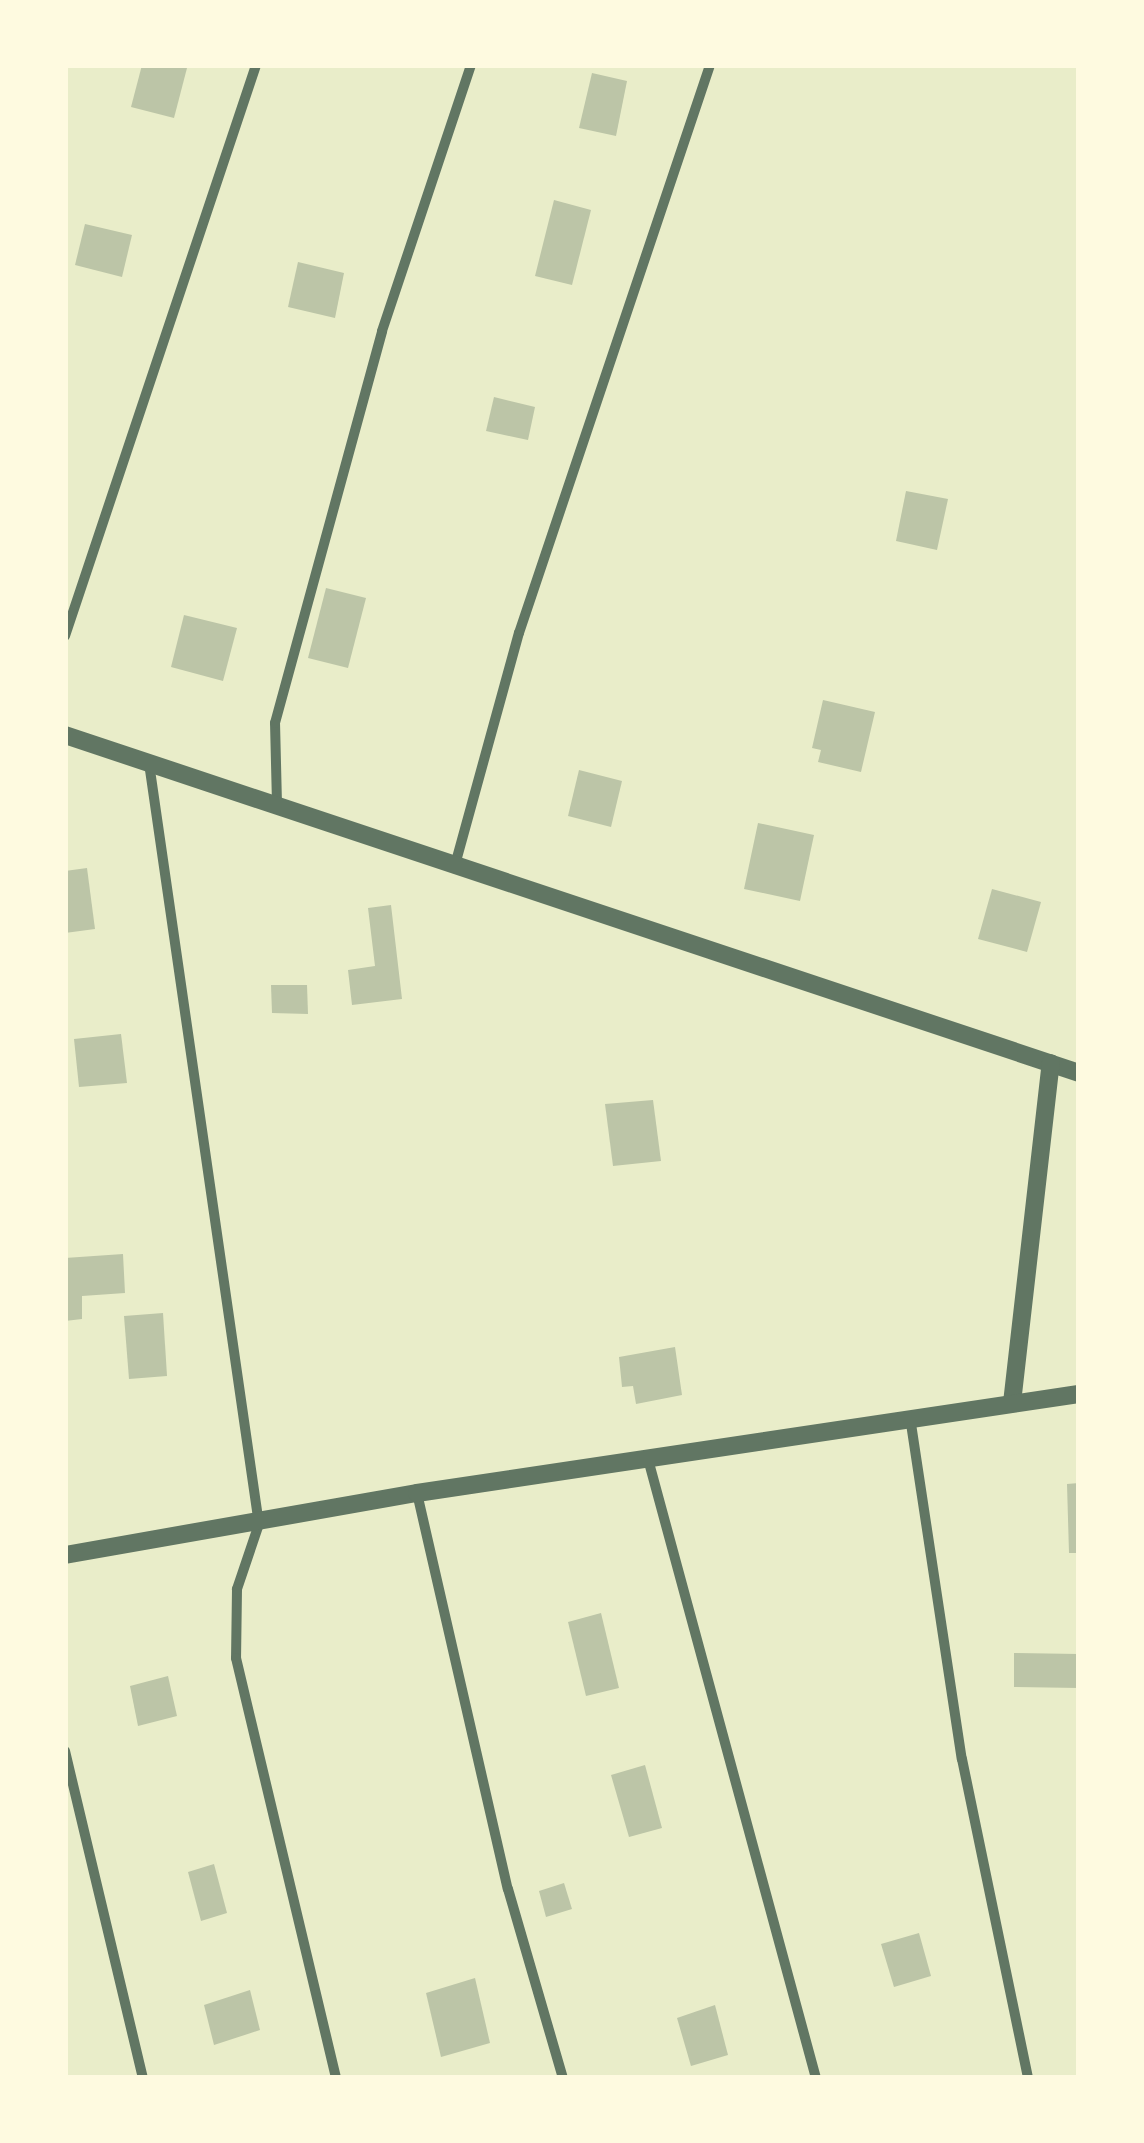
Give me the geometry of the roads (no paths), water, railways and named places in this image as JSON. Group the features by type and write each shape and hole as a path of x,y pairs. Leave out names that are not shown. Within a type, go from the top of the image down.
{"street":[{"path":"65,636 256,65"},
{"path":"277,804 275,722 382,331 471,65"},
{"path":"455,865 519,634 710,65"},
{"path":"65,735 1079,1074"},
{"path":"149,763 259,1524 238,1590 236,1658 336,2078"},
{"path":"1012,1403 1050,1063"},
{"path":"65,1554 910,1416 1079,1394"},
{"path":"910,1416 962,1759 1028,2078"},
{"path":"648,1459 816,2078"},
{"path":"417,1494 508,1889 563,2078"},
{"path":"65,1751 144,2078"}]}
